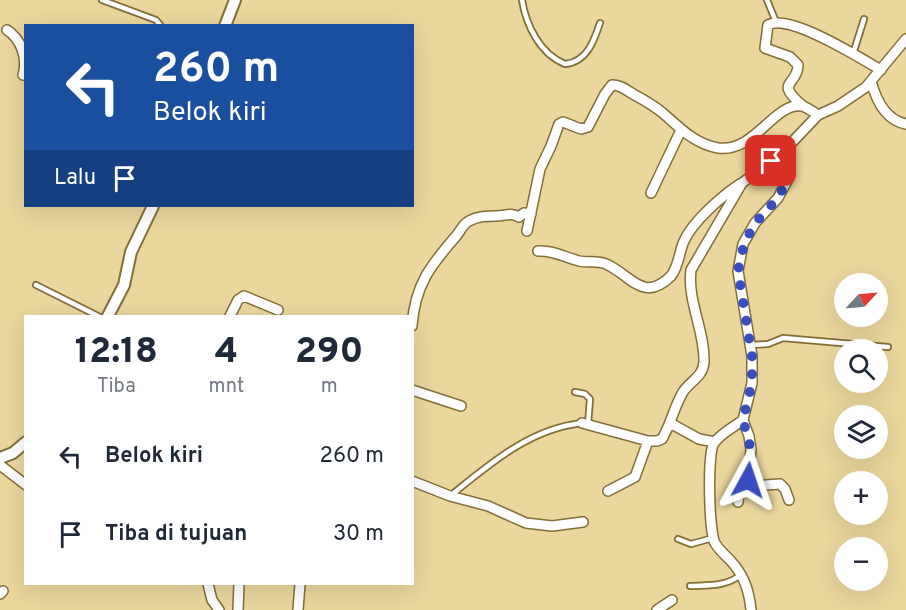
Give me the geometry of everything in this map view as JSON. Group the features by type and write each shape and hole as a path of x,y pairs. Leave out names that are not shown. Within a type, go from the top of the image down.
{"street":[{"path":"226,24 235,0"},
{"path":"818,115 792,97 788,83 798,70 798,64 790,57 765,48 768,25 776,22 786,23 827,39 881,70"},
{"path":"7,30 15,38 24,54 21,74"},
{"path":"538,251 550,251 582,261 606,263 640,286 652,287 671,276 685,239 697,223 726,194 780,154 818,115 846,101 872,81 906,39"},
{"path":"872,81 877,101 883,110 898,122 906,124"},
{"path":"527,231 540,169 559,124 562,122 581,129 588,127 612,85 620,86 647,102 681,130 708,146 732,148 744,143 788,109 803,106"},
{"path":"651,193 681,130"},
{"path":"780,154 789,171 788,179 778,198 752,228 744,244 740,255 739,279 751,345 752,383 743,420 751,450 748,480 753,486 775,484 783,486 789,500"},
{"path":"585,423 648,441 662,439 684,391 698,378 704,366 690,284 691,270 742,183"},
{"path":"109,315 124,285 131,252 153,207"},
{"path":"413,315 423,280 436,258 463,225 481,216 510,214 519,217 524,213 531,214"},
{"path":"230,315 238,300 244,296 278,310"},
{"path":"414,391 461,406"},
{"path":"743,420 715,442 710,458 710,513 713,538 742,574 751,610"},
{"path":"670,423 699,439 715,442"},
{"path":"608,491 635,477 648,441"},
{"path":"0,458 13,453 24,444"},
{"path":"0,465 24,483"},
{"path":"738,502 740,484 748,474"},
{"path":"414,481 533,525 552,526 583,522"},
{"path":"208,585 212,600 219,610"},
{"path":"238,610 239,585"},
{"path":"298,610 300,585"},
{"path":"657,610 672,600"}],"lane":[{"path":"102,0 156,20 159,24"},
{"path":"522,0 529,25 546,52 565,64 575,62 587,53 600,23"},
{"path":"767,0 776,22"},
{"path":"853,54 864,19"},
{"path":"36,285 96,315"},
{"path":"751,345 768,344 783,338 834,342"},
{"path":"450,496 495,460 529,438 553,428 585,423 590,399 587,395 575,392"},
{"path":"678,539 692,544 713,538"},
{"path":"690,586 721,585 742,574"}],"route":[{"path":"748,480 751,450 743,420 750,396 753,370 744,315 744,297 738,271 740,255 755,223 778,198 788,179 789,171 780,154 771,161"}]}
